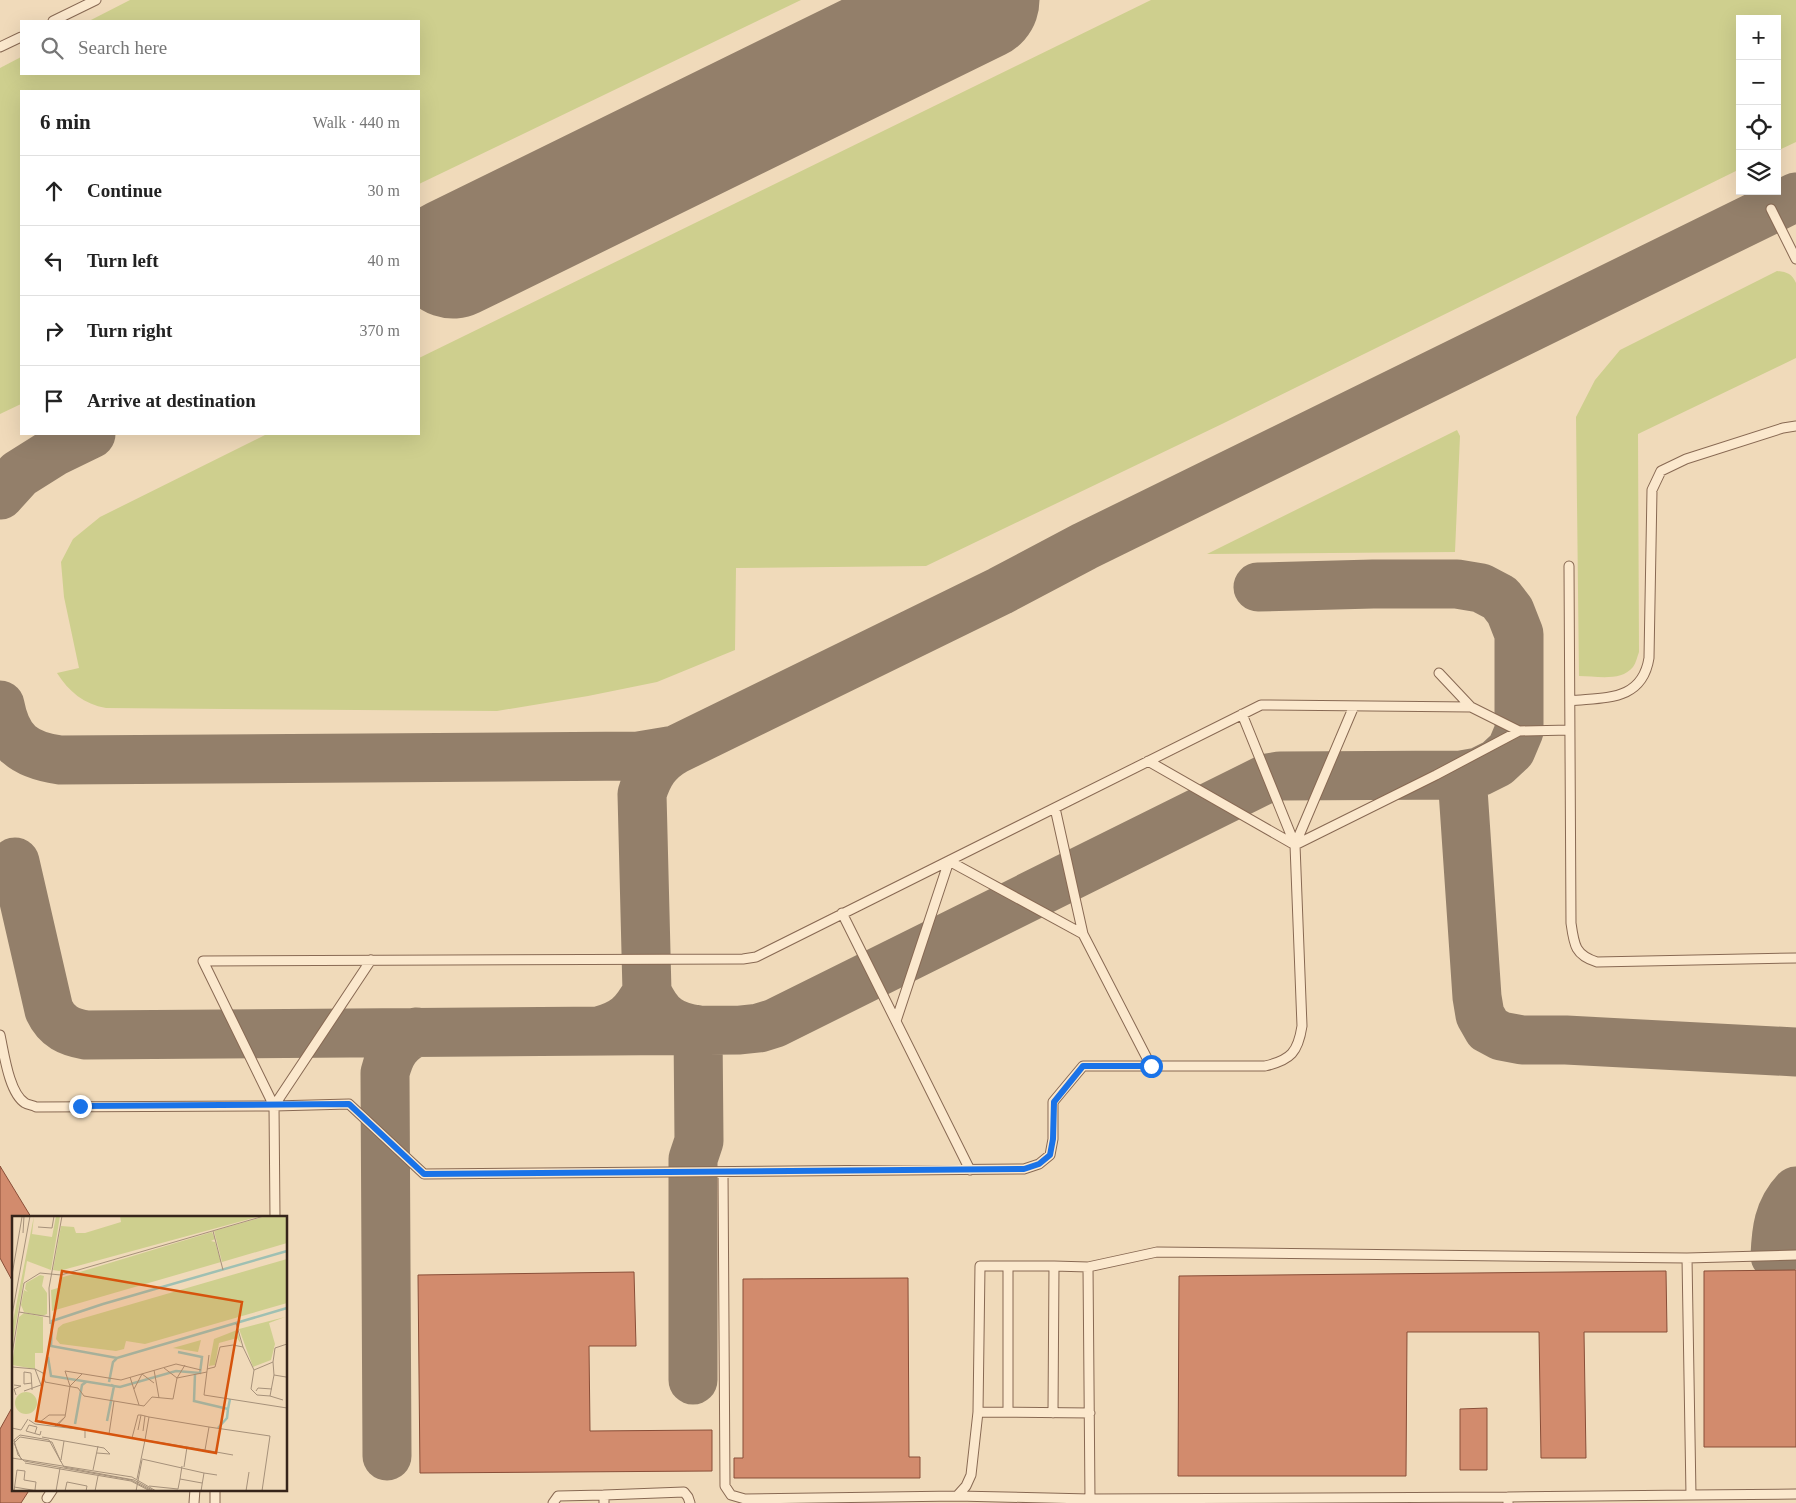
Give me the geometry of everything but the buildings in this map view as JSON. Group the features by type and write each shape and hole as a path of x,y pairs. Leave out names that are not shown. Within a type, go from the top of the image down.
{"lane":[{"path":"55,20 96,0"},
{"path":"0,47 20,37"},
{"path":"1771,209 1796,259"},
{"path":"1570,701 1622,694 1641,682 1647,671 1649,658 1652,490 1660,471 1686,459 1783,428 1796,426"},
{"path":"1569,566 1571,923 1573,940 1578,951 1586,958 1598,962 1796,958"},
{"path":"1439,673 1471,706 1519,731"},
{"path":"275,1216 274,1106 203,961 743,959 756,957 1261,705 1471,706"},
{"path":"1295,845 1354,706"},
{"path":"0,1036 15,1090 26,1103 36,1107 349,1104 424,1174 1024,1169 1039,1164 1050,1155 1053,1139 1054,1102 1083,1066 1265,1066 1279,1063 1292,1054 1299,1042 1302,1026 1295,845 1242,714"},
{"path":"1295,845 1436,775 1519,731 1570,730"},
{"path":"1148,761 1295,845"},
{"path":"1055,808 1083,934 1151,1066"},
{"path":"948,860 1083,934"},
{"path":"896,1021 948,860"},
{"path":"842,913 970,1170"},
{"path":"274,1106 372,960"},
{"path":"723,1172 726,1486 731,1496 744,1499 957,1496 1090,1501 1508,1500 1796,1494"},
{"path":"957,1496 966,1486 971,1475 978,1412 980,1266 1088,1267 1157,1252 1687,1258 1796,1255"},
{"path":"1687,1258 1691,1495"},
{"path":"1008,1266 1008,1412"},
{"path":"1053,1413 1054,1266"},
{"path":"1088,1267 1090,1501"},
{"path":"978,1412 1090,1413"},
{"path":"47,1498 52,1490"},
{"path":"194,1503 195,1490"},
{"path":"215,1490 215,1503"},
{"path":"553,1503 558,1496 604,1499 684,1492 690,1503"}],"green space":[{"path":"130,0 801,0 420,184 420,90 20,90 20,404 0,414 0,68 20,58 20,75 420,75 420,20 91,20"},
{"path":"1151,0 1796,0 1796,142 1781,149 1781,15 1736,15 1736,171 1224,423 926,566 736,568 735,650 657,682 497,711 106,708 91,704 78,696 57,673 79,668 64,597 61,562 73,539 100,517 265,435 420,435 420,358"},
{"path":"1777,271 1789,274 1796,283 1796,358 1638,434 1639,652 1633,667 1622,675 1608,677 1579,676 1576,417 1595,380 1620,350"},
{"path":"1457,430 1460,436 1455,552 1207,554"}],"taxiway":[{"path":"0,705 7,728 19,744 36,754 60,760 639,756 675,750 1000,591 1085,546 1796,197"},
{"path":"420,274 453,258"},
{"path":"0,495 19,474 54,452 89,435"},
{"path":"15,862 49,1010 60,1025 80,1034 740,1030 759,1028 775,1023 1268,778 1280,776 1462,775 1479,772 1497,763 1511,750 1519,731 1519,634 1510,611 1500,598 1481,588 1457,584 1258,587"},
{"path":"647,992 642,794 654,768 663,758 675,750"},
{"path":"1462,775 1477,997 1480,1015 1488,1029 1501,1036 1522,1040 1566,1040 1796,1052"},
{"path":"599,1031 628,1018 638,1007 647,992 651,1001 666,1019 680,1026 698,1030 699,1141 693,1159 693,1380"},
{"path":"387,1456 385,1073 395,1048 404,1039 416,1032"},
{"path":"1775,1256 1779,1221 1785,1206 1796,1191"}],"runway":[{"path":"453,258 979,0"}],"route":[{"path":"80,1106 349,1104 424,1174 1024,1169 1039,1164 1050,1155 1053,1139 1054,1102 1083,1066 1151,1066"}]}
